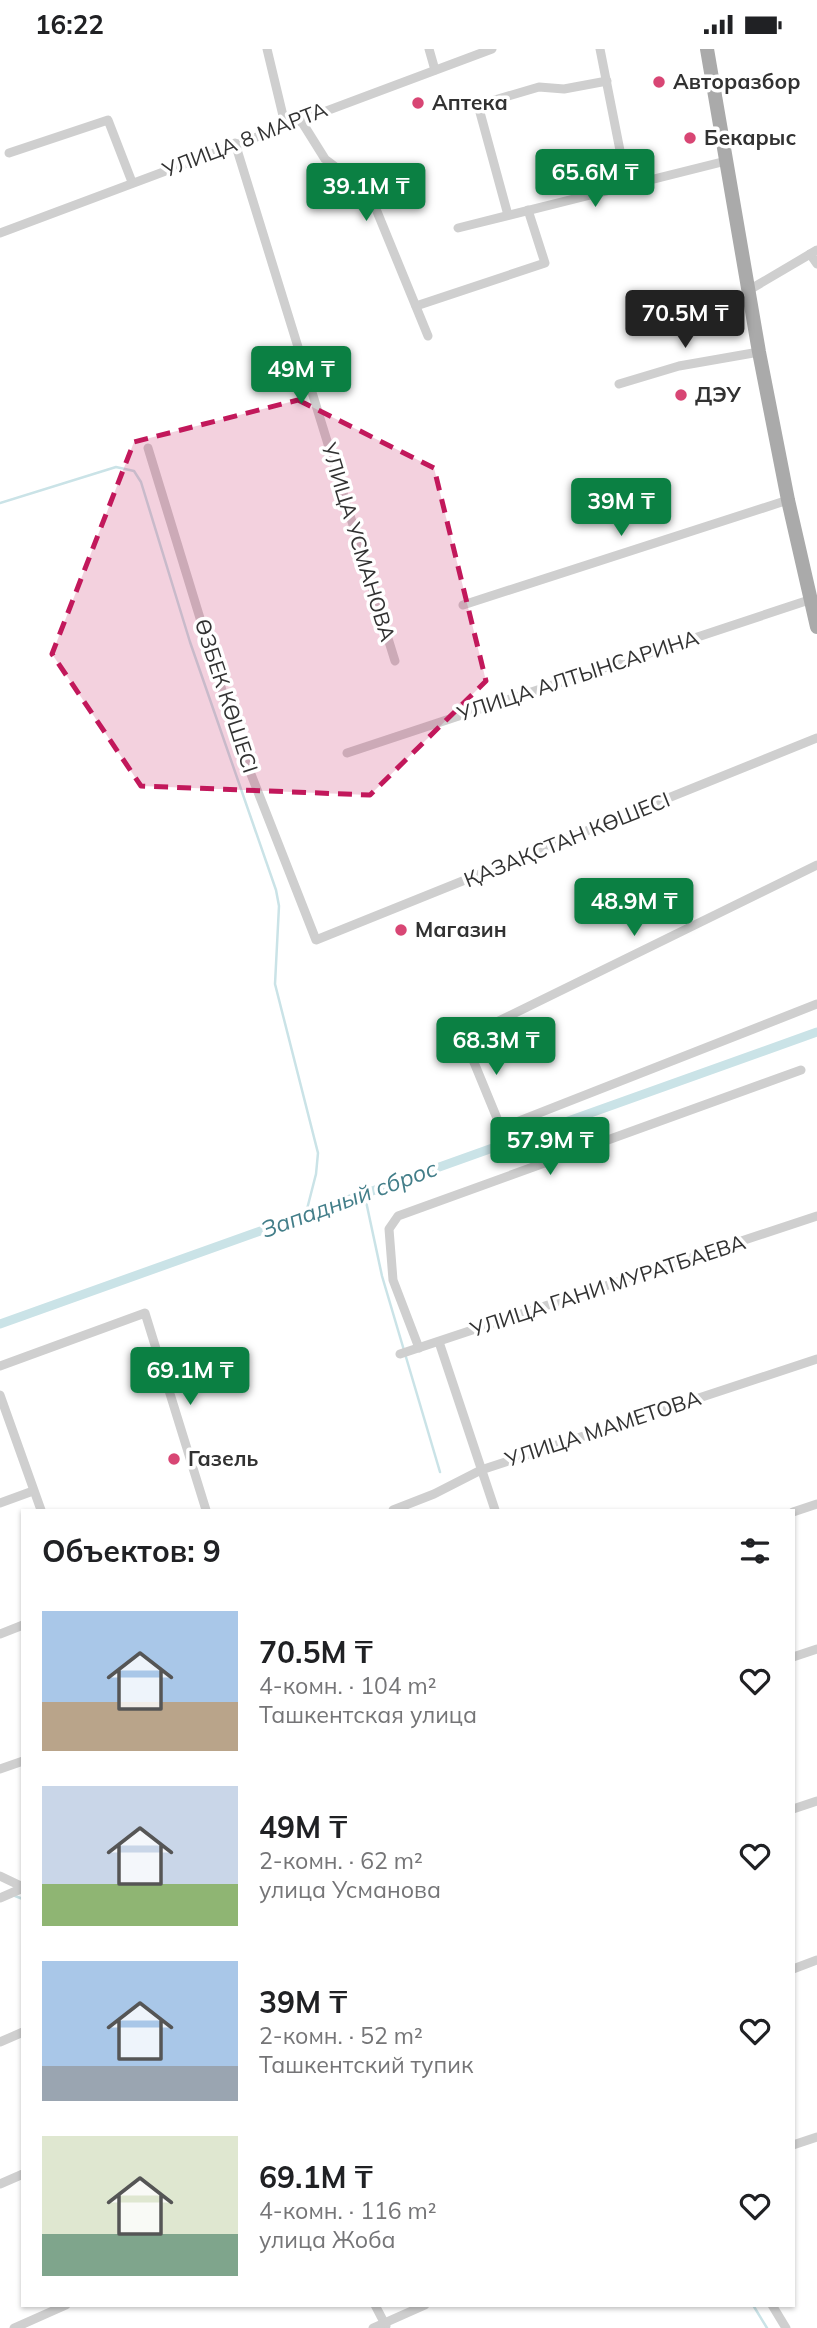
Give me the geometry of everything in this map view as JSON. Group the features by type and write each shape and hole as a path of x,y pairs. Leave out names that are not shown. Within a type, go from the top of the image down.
{"main road":[{"path":"706,49 759,352 809,600 817,627"}],"street":[{"path":"267,49 285,124"},
{"path":"429,49 435,69"},
{"name":"УЛИЦА 8 МАРТА","path":"0,233 285,124 492,49"},
{"path":"600,49 627,186"},
{"path":"508,215 478,105 539,87 564,89 607,81"},
{"path":"300,119 325,159 369,191 428,335"},
{"path":"9,153 108,120 132,182"},
{"name":"УЛИЦА УСМАНОВА","path":"235,143 395,661"},
{"path":"458,227 726,161"},
{"path":"416,306 545,263 528,210"},
{"path":"749,290 814,252 817,264"},
{"path":"618,384 679,366 759,352"},
{"name":"ӨЗБЕК КӨШЕСІ","path":"148,448 236,736 316,940"},
{"path":"463,604 788,500"},
{"name":"УЛИЦА АЛТЫНСАРИНА","path":"346,753 809,600"},
{"name":"ҚАЗАҚСТАН КӨШЕСІ","path":"316,940 817,739"},
{"path":"817,865 464,1038 500,1128 817,1004"},
{"path":"419,1348 393,1280 389,1229 398,1216 802,1070"},
{"name":"УЛИЦА ГАНИ МУРАТБАЕВА","path":"400,1355 817,1216"},
{"path":"0,1366 145,1313 206,1509"},
{"path":"439,1342 495,1509"},
{"name":"УЛИЦА МАМЕТОВА","path":"396,1509 434,1494 481,1469 817,1359"},
{"path":"0,1395 41,1509"},
{"path":"0,1503 33,1491"},
{"path":"795,1511 817,1504"},
{"path":"0,1634 21,1626"},
{"path":"795,1656 817,1649"},
{"path":"0,1769 21,1762"},
{"path":"795,1808 817,1801"},
{"path":"0,1876 21,1887"},
{"path":"0,1898 21,1889"},
{"path":"795,1968 817,1960"},
{"path":"0,2042 21,2033"},
{"path":"795,2144 817,2137"},
{"path":"0,2184 21,2175"},
{"path":"14,2328 61,2307"},
{"path":"375,2307 386,2325"},
{"path":"373,2328 386,2325 421,2307"},
{"path":"773,2307 786,2328"}],"highlighted area":[{"path":"298,400 434,468 486,681 370,795 141,786 52,654 134,442"}],"waterway":[{"path":"0,503 116,467 134,471 141,482 190,642 276,890 279,906 275,984 318,1153 316,1174 306,1213"},
{"name":"Западный сброс","path":"0,1324 817,1032"},
{"path":"364,1192 382,1276 440,1472"},
{"path":"15,1896 21,1898"},
{"path":"754,2307 767,2328"}],"place":[{"name":"Авторазбор","path":"659,82"},
{"name":"Аптека","path":"418,103"},
{"name":"Бекарыс","path":"690,138"},
{"name":"ДЭУ","path":"681,395"},
{"name":"Магазин","path":"401,930"},
{"name":"Газель","path":"174,1459"}]}
